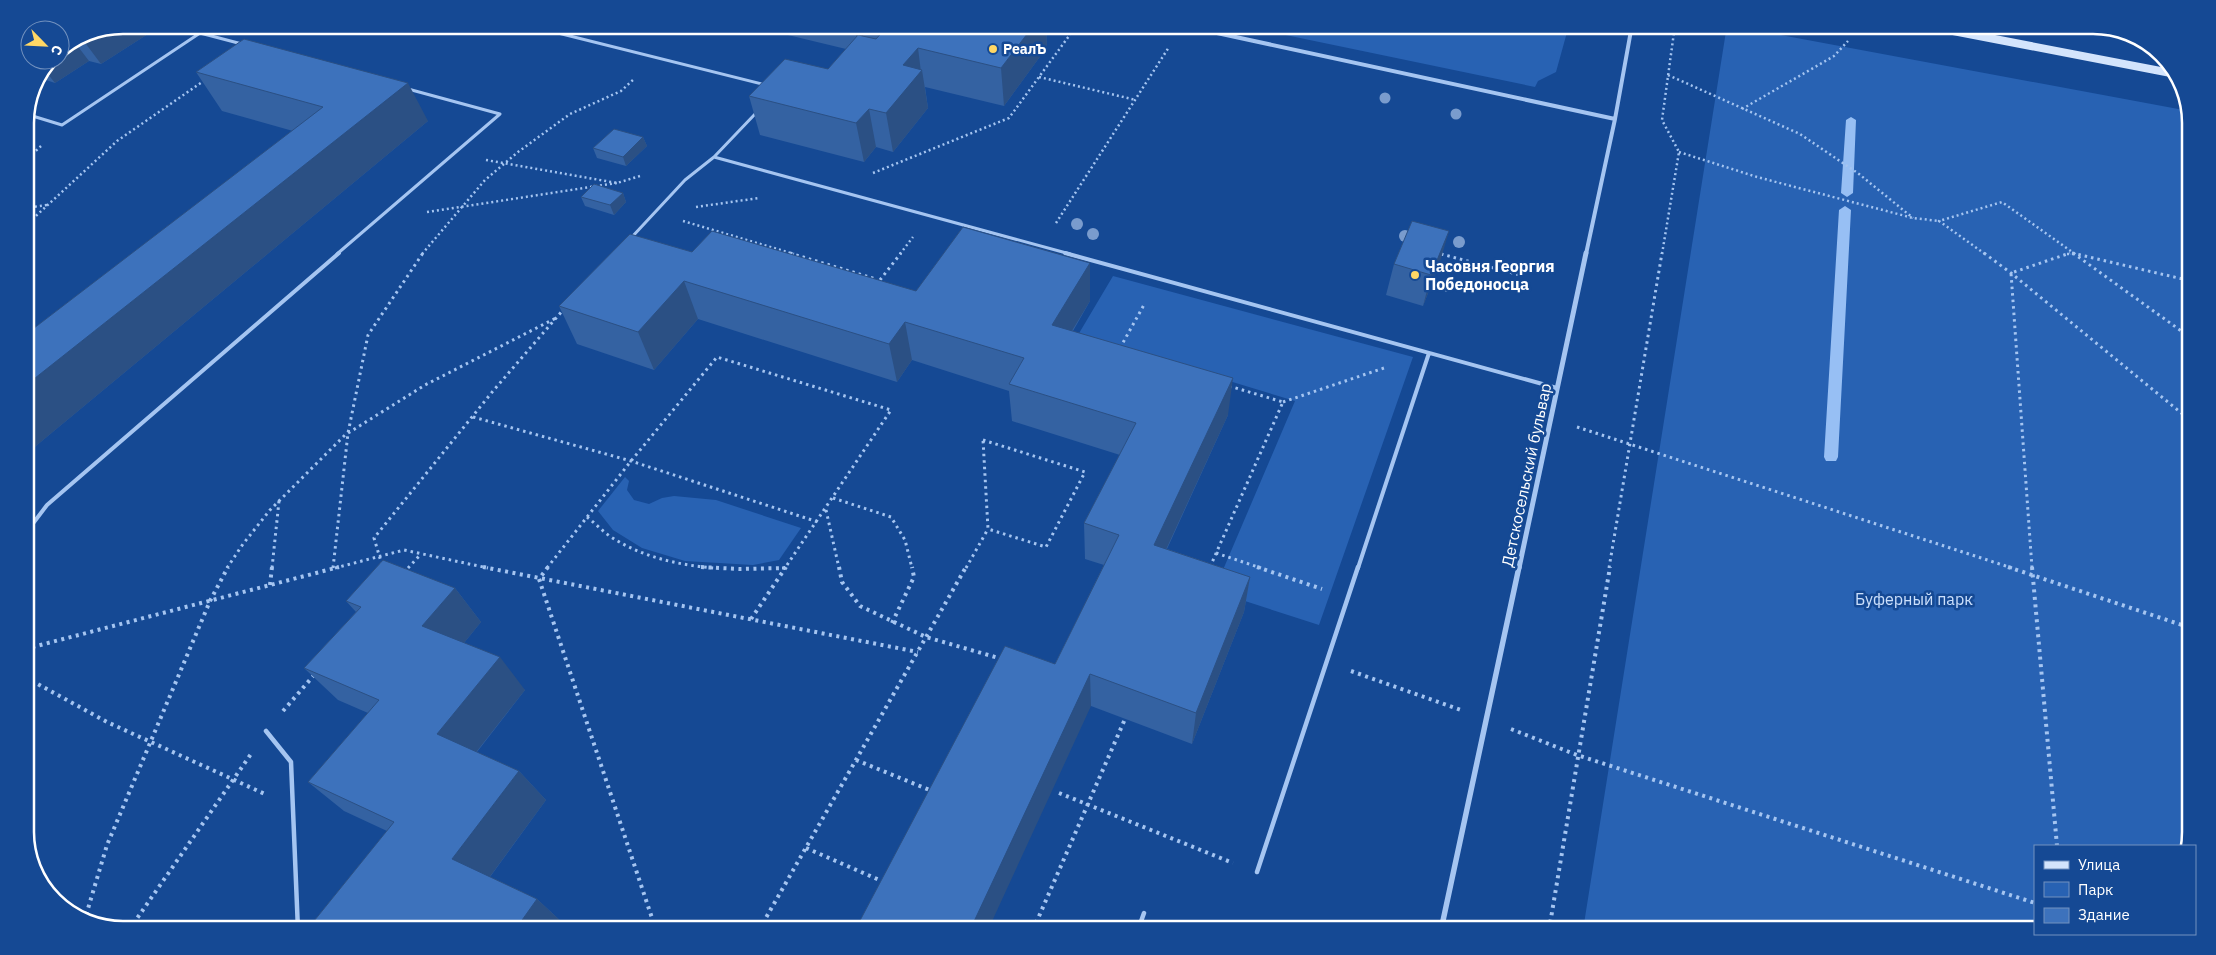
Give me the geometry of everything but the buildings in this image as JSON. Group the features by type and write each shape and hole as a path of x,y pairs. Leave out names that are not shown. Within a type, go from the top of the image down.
{"main road":[{"path":"1969,34 2166,72"}],"street":[{"path":"1222,34 1615,118"},
{"name":"Детскосельский бульвар","path":"1443,921 1615,118 1630,34"}],"lane":[{"path":"34,116 62,125 198,34"},
{"path":"204,34 244,45"},
{"path":"562,34 762,82 772,89"},
{"path":"34,522 47,505 500,114 405,88"},
{"path":"629,241 685,180 714,156 762,107"},
{"path":"714,156 1557,388"},
{"path":"1257,872 1429,353"},
{"path":"266,731 291,762 298,921"},
{"path":"1141,921 1144,913"}],"path":[{"path":"865,177 1009,118 1071,34"},
{"path":"1549,921 1679,152 1662,120 1674,34"},
{"path":"1742,109 1834,56 1848,42"},
{"path":"1042,246 1171,44"},
{"path":"333,568 348,433 368,335 426,248 485,180 570,114 621,90 659,58"},
{"path":"1668,75 1800,134 1859,174 1913,218"},
{"path":"1039,78 1136,100"},
{"path":"34,218 117,140 205,80"},
{"path":"1679,152 1757,178 1913,218 1939,221 2002,202 2182,332"},
{"path":"482,159 617,183"},
{"path":"424,213 617,183 640,176"},
{"path":"655,213 761,198"},
{"path":"34,206 49,204"},
{"path":"655,213 880,280"},
{"path":"1939,221 2011,273 2182,415"},
{"path":"1434,253 1520,275"},
{"path":"2011,273 2071,253 2182,279"},
{"path":"2011,273 2033,575 2057,845"},
{"path":"1117,353 1158,278"},
{"path":"384,573 374,538 473,416 569,303"},
{"path":"87,913 107,845 210,601 218,584 252,529 348,433 386,408 469,361 556,318"},
{"path":"1227,386 1283,402 1429,353"},
{"path":"539,579 631,461 717,357 891,410 818,522 751,619"},
{"path":"1209,570 1283,402"},
{"path":"473,416 631,461 818,522"},
{"path":"1550,419 1631,443 2182,625"},
{"path":"764,921 988,529 983,440 1085,472 1046,547 988,529"},
{"path":"833,498 891,517 905,540 914,577 892,623"},
{"path":"270,585 279,500"},
{"path":"826,510 842,582 860,606 892,623 926,637 1009,661"},
{"path":"587,517 610,536 634,549 663,560 702,568 747,570 786,568"},
{"path":"34,647 404,550 539,579 918,652"},
{"path":"1216,553 1349,598"},
{"path":"402,575 421,554"},
{"path":"539,579 653,921"},
{"path":"1327,663 1577,754 2034,903"},
{"path":"34,682 106,722 294,808"},
{"path":"1037,921 1125,719"},
{"path":"856,760 938,794"},
{"path":"1059,793 1257,872"},
{"path":"806,848 889,884"}],"green space":[{"path":"1281,34 1567,34 1556,72 1538,81 1535,87"},
{"name":"Буферный парк","path":"1726,34 1775,34 2181,110 2181,845 2034,845 2034,921 1584,921"},
{"path":"1113,276 1413,357 1319,625 1214,591 1295,401 1078,335"},
{"path":"625,477 629,481 627,490 634,500 649,504 662,498 674,496 716,500 801,528 779,560 753,565 685,561 642,548 613,530 598,511"}],"waterway":[{"path":"1847,193 1851,120"},
{"path":"1831,457 1845,210"}],"place":[{"name":"РеалЪ","path":"993,49"},
{"name":"Часовня Георгия Победоносца","path":"1415,275"}]}
